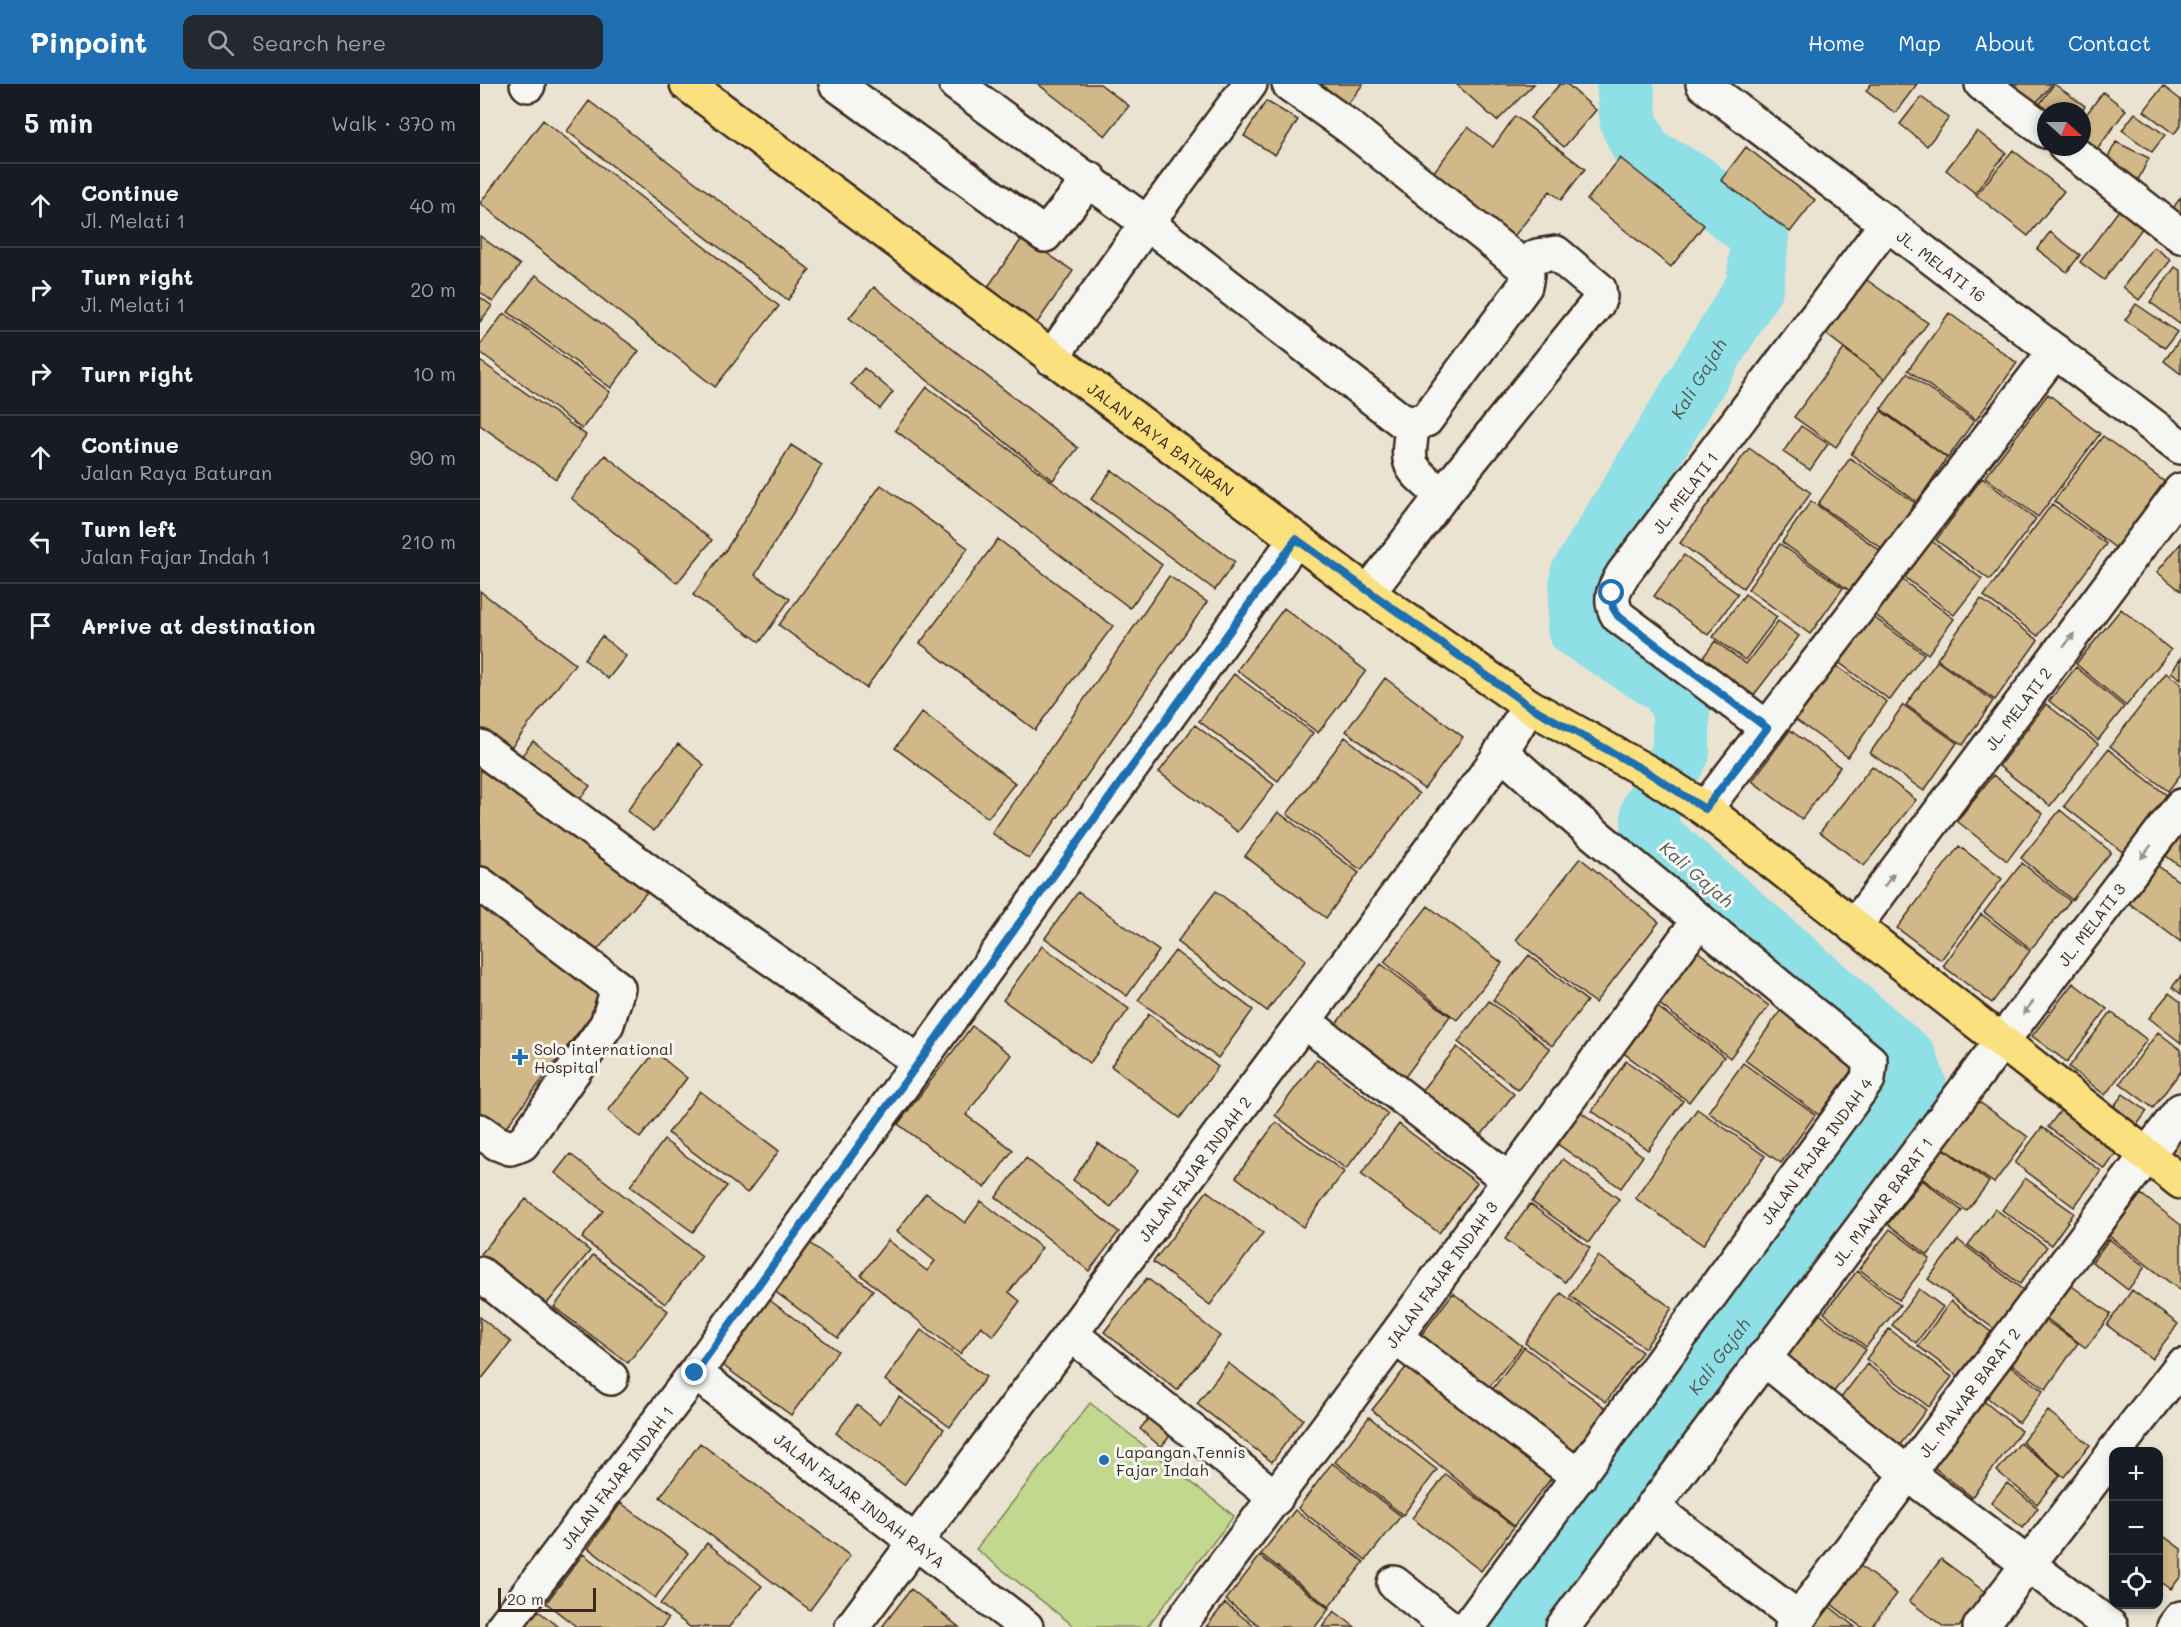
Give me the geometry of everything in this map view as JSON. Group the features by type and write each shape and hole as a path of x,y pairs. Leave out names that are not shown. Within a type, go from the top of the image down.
{"main road":[{"name":"JALAN RAYA BATURAN","path":"687,84 1368,593 1529,706 1649,773 1695,802 2000,1043 2181,1182"}],"street":[{"path":"836,84 1045,235 1090,179"},
{"path":"956,84 1090,179 1402,421 1413,423 1426,420 1525,286 1527,275 1523,266 1348,126 1289,84"},
{"path":"1052,358 1147,223 1250,84"},
{"name":"JL. MELATI 16","path":"1703,84 2181,447"},
{"path":"1982,84 2037,124"},
{"path":"2079,156 2181,236"},
{"name":"JL. MELATI 1","path":"1767,728 1618,616 1613,608 1612,593 1623,574 1887,223"},
{"path":"1368,593 1442,496 1597,304 1600,297 1599,289 1556,253 1536,256 1523,266"},
{"path":"1695,802 1767,728 2055,351"},
{"path":"1413,423 1408,453 1411,466 1442,496"},
{"name":"JL. MELATI 2","path":"1854,927 2181,490"},
{"name":"JALAN FAJAR INDAH 1","path":"503,1627 695,1373 1296,539"},
{"name":"JALAN FAJAR INDAH 2","path":"852,1627 1304,1021 1501,752 1529,706"},
{"path":"480,747 689,901 918,1061"},
{"name":"JALAN FAJAR INDAH 4","path":"1468,1627 1868,1079 1870,1061 1576,819 1501,752"},
{"name":"JL. MELATI 3","path":"2000,1043 2181,806"},
{"path":"480,884 618,988 607,1024 522,1144 510,1148 497,1143 480,1131"},
{"name":"JALAN FAJAR INDAH 3","path":"1178,1627 1276,1498 1699,920"},
{"path":"1304,1021 1509,1180"},
{"name":"JL. MAWAR BARAT 1","path":"1563,1627 2000,1043"},
{"name":"JL. MAWAR BARAT 2","path":"1795,1623 2181,1110"},
{"path":"480,1274 611,1378"},
{"path":"1072,1335 1276,1498"},
{"path":"1395,1336 1579,1477"},
{"path":"1764,1358 1908,1473 2111,1627"},
{"path":"2118,1447 2181,1366"},
{"name":"JALAN FAJAR INDAH RAYA","path":"695,1373 1026,1627"},
{"path":"1980,1627 2109,1458"},
{"path":"1652,1507 1795,1623"},
{"path":"1394,1583 1449,1627"},
{"path":"2174,1627 2181,1618"}],"green space":[{"name":"Lapangan Tennis Fajar Indah","path":"1090,1403 1234,1516 1147,1627 1075,1627 976,1549"}],"building":[{"path":"1038,84 1100,84 1129,106 1105,136"},
{"path":"1300,84 1363,84 1340,115"},
{"path":"1456,84 1534,84 1497,121"},
{"path":"1560,84 1567,84 1596,110 1564,147 1530,118"},
{"path":"1871,84 1917,84 1895,113 1866,91"},
{"path":"2012,84 2052,84 2032,108 2008,89"},
{"path":"2054,84 2079,102 2041,102"},
{"path":"2163,86 2181,100 2181,125 2174,134 2144,111"},
{"path":"2103,92 2126,110 2096,151 2091,148 2091,108"},
{"path":"1921,97 1949,118 1927,146 1900,124"},
{"path":"589,101 810,270 788,300 567,131"},
{"path":"1266,101 1298,120 1275,155 1244,136"},
{"path":"2135,113 2165,135 2152,152 2122,130"},
{"path":"1515,116 1585,169 1561,200 1550,191 1511,240 1426,182 1468,127 1493,147"},
{"path":"543,120 779,306 715,387 480,203"},
{"path":"1977,131 2006,153 1975,193 1946,170"},
{"path":"2116,142 2149,158 2136,184 2103,167"},
{"path":"1746,147 1815,200 1790,232 1721,180"},
{"path":"2013,150 2064,191 2028,236 1976,195"},
{"path":"1620,158 1704,225 1671,267 1587,200"},
{"path":"2181,197 2181,214 2173,208"},
{"path":"2122,206 2146,223 2104,280 2080,262"},
{"path":"2050,232 2080,255 2067,272 2037,249"},
{"path":"480,236 520,265 493,302 480,292"},
{"path":"1023,237 1073,271 1030,333 980,298"},
{"path":"2154,247 2171,260 2139,300 2123,287"},
{"path":"2175,267 2181,271 2181,325 2150,302"},
{"path":"536,275 639,351 611,388 508,312"},
{"path":"1864,278 1928,323 1885,379 1826,334"},
{"path":"874,287 1078,448 1053,480 849,318"},
{"path":"480,297 492,306 480,322"},
{"path":"2136,304 2177,332 2165,348 2125,320"},
{"path":"504,313 610,392 582,429 480,352 480,345"},
{"path":"1949,313 2017,363 1976,420 1908,370"},
{"path":"2181,338 2181,374 2164,361"},
{"path":"1844,349 1885,379 1836,447 1794,417"},
{"path":"480,361 586,435 556,479 480,425"},
{"path":"864,368 893,392 880,409 851,384"},
{"path":"1907,373 1974,421 1948,458 1881,409"},
{"path":"927,387 1162,565 1130,608 895,430"},
{"path":"2048,394 2100,434 2038,517 1985,477"},
{"path":"1881,411 1947,458 1917,502 1851,454"},
{"path":"1801,426 1828,444 1810,470 1783,452"},
{"path":"2103,436 2166,483 2117,549 2054,501"},
{"path":"791,445 822,465 755,575 790,599 760,642 693,595 724,553"},
{"path":"1749,448 1811,493 1743,588 1680,543"},
{"path":"605,455 712,540 677,583 571,498"},
{"path":"1850,458 1915,503 1883,549 1818,504"},
{"path":"1112,470 1235,562 1215,590 1091,499"},
{"path":"1982,478 2036,519 1990,580 1936,540"},
{"path":"881,485 968,548 866,688 779,625"},
{"path":"1811,501 1882,552 1853,593 1782,542"},
{"path":"2052,504 2106,544 2038,636 1984,596"},
{"path":"998,539 1113,626 1035,730 920,643"},
{"path":"1929,539 1982,579 1954,615 1902,575"},
{"path":"2181,543 2181,591 2157,572"},
{"path":"1780,544 1843,588 1810,634 1748,589"},
{"path":"1684,555 1738,594 1708,635 1654,596"},
{"path":"1169,576 1207,602 1029,859 992,833"},
{"path":"1900,578 1954,619 1928,654 1873,613"},
{"path":"480,591 575,664 504,757 480,738"},
{"path":"1745,594 1777,617 1745,660 1713,637"},
{"path":"1981,599 2038,640 1995,700 1937,659"},
{"path":"1284,608 1366,671 1318,733 1237,670"},
{"path":"2121,609 2171,650 2126,706 2076,664"},
{"path":"1868,613 1924,654 1890,700 1834,659"},
{"path":"1778,621 1799,636 1747,704 1696,667 1715,641 1746,664"},
{"path":"602,636 626,656 608,679 584,659"},
{"path":"2181,658 2181,679 2171,672"},
{"path":"1937,661 1993,701 1963,745 1906,705"},
{"path":"1831,662 1887,702 1848,757 1792,717"},
{"path":"2076,667 2124,707 2098,740 2049,701"},
{"path":"2166,673 2181,684 2181,774 2168,791 2110,746"},
{"path":"1234,674 1313,733 1278,781 1199,721"},
{"path":"1385,678 1463,737 1424,789 1346,731"},
{"path":"2046,704 2098,744 2050,806 1999,766"},
{"path":"1903,705 1957,743 1924,791 1870,753"},
{"path":"922,712 1015,783 988,818 895,748"},
{"path":"1195,725 1274,785 1238,832 1159,772"},
{"path":"1790,730 1840,767 1802,819 1752,781"},
{"path":"1345,737 1419,794 1361,870 1287,814"},
{"path":"533,741 590,786 571,811 514,766"},
{"path":"678,744 704,765 654,831 627,811"},
{"path":"2108,749 2169,797 2125,854 2064,806"},
{"path":"480,752 652,886 593,955 480,872"},
{"path":"1872,766 1916,800 1864,866 1820,832"},
{"path":"1993,775 2043,814 2007,861 1957,821"},
{"path":"2060,810 2111,852 2072,900 2021,858"},
{"path":"1278,812 1359,873 1326,918 1245,856"},
{"path":"2181,834 2181,867 2166,856"},
{"path":"1959,846 2002,879 1941,960 1897,928"},
{"path":"1580,858 1659,922 1595,1003 1516,940"},
{"path":"2150,860 2181,883 2181,942 2122,898"},
{"path":"2022,863 2070,901 2031,949 1984,912"},
{"path":"1216,891 1306,960 1267,1011 1177,942"},
{"path":"1078,892 1159,951 1127,996 1045,938"},
{"name":"Solo international Hospital","path":"480,902 605,997 501,1134 480,1117"},
{"path":"1428,906 1502,963 1457,1020 1384,962"},
{"path":"1981,914 2030,951 1992,1003 1943,966"},
{"path":"1042,946 1129,1009 1090,1063 1003,1000"},
{"path":"1693,948 1769,1006 1730,1058 1654,1000"},
{"path":"1175,951 1253,1010 1218,1058 1138,1000"},
{"path":"1529,955 1587,1001 1552,1046 1493,1000"},
{"path":"1381,964 1450,1016 1405,1077 1336,1024"},
{"path":"2181,976 2181,994 2172,987"},
{"path":"2073,983 2107,1009 2067,1062 2032,1036"},
{"path":"2169,993 2181,1002 2181,1043 2149,1018"},
{"path":"1489,1001 1550,1049 1518,1090 1458,1042"},
{"path":"1655,1005 1724,1057 1689,1102 1621,1051"},
{"path":"1781,1010 1856,1064 1819,1115 1745,1060"},
{"path":"2111,1012 2147,1040 2105,1095 2069,1067"},
{"path":"1149,1014 1218,1067 1180,1118 1111,1066"},
{"path":"972,1026 1011,1055 966,1115 1013,1150 985,1188 898,1124"},
{"path":"2158,1032 2181,1050 2181,1071 2153,1108 2120,1083"},
{"path":"1457,1047 1514,1094 1479,1138 1421,1091"},
{"path":"655,1052 687,1078 640,1138 608,1111"},
{"path":"1317,1059 1388,1114 1346,1169 1275,1115"},
{"path":"1626,1061 1683,1101 1648,1150 1592,1111"},
{"path":"1743,1063 1815,1115 1781,1163 1708,1112"},
{"path":"700,1091 779,1151 747,1193 668,1133"},
{"path":"2123,1094 2147,1111 2135,1128 2111,1110"},
{"path":"1971,1096 2028,1137 1994,1183 1937,1143"},
{"path":"2063,1107 2119,1149 2105,1169 2048,1127"},
{"path":"1575,1108 1643,1156 1621,1188 1553,1141"},
{"path":"1697,1109 1765,1156 1703,1245 1635,1198"},
{"path":"1276,1122 1344,1172 1303,1227 1236,1177"},
{"path":"1399,1124 1477,1183 1439,1233 1361,1174"},
{"path":"2181,1125 2181,1168 2160,1152"},
{"path":"2042,1127 2101,1171 2074,1207 2015,1163"},
{"path":"664,1140 727,1186 693,1232 630,1186"},
{"path":"1098,1143 1137,1171 1111,1207 1073,1180"},
{"path":"1937,1144 1989,1182 1967,1211 1915,1173"},
{"path":"570,1154 702,1256 665,1304 582,1238 603,1211 555,1173"},
{"path":"1026,1158 1119,1232 1089,1271 996,1197"},
{"path":"1563,1159 1619,1199 1589,1242 1532,1202"},
{"path":"2025,1178 2074,1213 2051,1245 2002,1210"},
{"path":"1922,1180 1962,1211 1928,1255 1888,1224"},
{"path":"1207,1191 1263,1233 1210,1305 1153,1262"},
{"path":"926,1193 965,1223 981,1201 1042,1248 1009,1292 1020,1301 993,1336 981,1326 960,1354 861,1275 888,1240 927,1271 935,1261 897,1231"},
{"path":"2141,1194 2181,1225 2181,1291 2109,1236"},
{"path":"526,1199 590,1251 545,1306 481,1254"},
{"path":"1530,1204 1590,1248 1565,1282 1505,1239"},
{"path":"1995,1209 2047,1247 2020,1284 1968,1245"},
{"path":"1890,1229 1930,1259 1899,1300 1859,1269"},
{"path":"2109,1239 2145,1267 2128,1290 2092,1262"},
{"path":"1958,1240 2023,1290 1994,1329 1928,1279"},
{"path":"808,1242 873,1290 838,1338 773,1290"},
{"path":"593,1255 668,1311 628,1363 554,1307"},
{"path":"1598,1256 1672,1308 1645,1348 1570,1296"},
{"path":"1857,1271 1900,1305 1866,1347 1824,1313"},
{"path":"1147,1278 1220,1336 1177,1390 1104,1332"},
{"path":"2066,1282 2111,1314 2086,1348 2042,1315"},
{"path":"1919,1289 1943,1307 1916,1343 1892,1325"},
{"path":"2132,1290 2178,1324 2152,1359 2107,1325"},
{"path":"1453,1293 1522,1346 1487,1390 1419,1338"},
{"path":"1561,1293 1642,1352 1606,1402 1525,1343"},
{"path":"768,1299 838,1351 791,1415 721,1364"},
{"path":"1951,1301 1991,1332 1958,1376 1918,1346"},
{"path":"1817,1312 1866,1350 1829,1398 1780,1360"},
{"path":"480,1317 511,1342 480,1381"},
{"path":"2042,1318 2078,1343 2046,1389 2010,1363"},
{"path":"1889,1329 1952,1377 1929,1407 1866,1359"},
{"path":"921,1330 986,1377 950,1427 885,1380"},
{"path":"1524,1347 1607,1409 1570,1459 1488,1395"},
{"path":"1411,1361 1553,1476 1514,1526 1372,1410"},
{"path":"1228,1363 1303,1419 1272,1462 1197,1404"},
{"path":"1867,1364 1926,1410 1900,1445 1840,1399"},
{"path":"2008,1364 2043,1391 2019,1423 1984,1395"},
{"path":"899,1397 944,1429 904,1485 836,1433 857,1405 880,1424"},
{"path":"1981,1399 2021,1431 1972,1497 1931,1465"},
{"path":"2048,1411 2090,1445 2064,1477 2022,1442"},
{"path":"1152,1414 1173,1432 1161,1447 1140,1429"},
{"path":"1369,1417 1437,1470 1403,1515 1335,1462"},
{"path":"700,1443 850,1556 810,1610 660,1497"},
{"path":"2020,1443 2060,1475 2037,1504 1997,1471"},
{"path":"1332,1463 1401,1516 1366,1560 1298,1508"},
{"path":"1446,1474 1514,1527 1481,1571 1412,1518"},
{"path":"2007,1483 2038,1508 2023,1528 1991,1503"},
{"path":"621,1503 688,1553 655,1598 588,1548"},
{"path":"1295,1510 1364,1562 1329,1607 1261,1554"},
{"path":"2163,1536 2181,1549 2181,1576 2171,1589 2163,1583"},
{"path":"707,1543 762,1586 729,1627 690,1627 660,1604"},
{"path":"583,1554 668,1619 662,1627 577,1627 546,1603"},
{"path":"1260,1556 1329,1609 1315,1627 1261,1627 1226,1600"},
{"path":"1941,1559 1985,1592 1959,1627 1944,1627 1909,1601"},
{"path":"1855,1562 1897,1594 1871,1627 1861,1627 1826,1600"},
{"path":"911,1589 959,1627 882,1627"},
{"path":"1225,1603 1255,1627 1206,1627"},
{"path":"1830,1607 1855,1627 1813,1627"},
{"path":"537,1610 559,1627 524,1627"},
{"path":"1334,1611 1355,1627 1322,1627"}],"waterway":[{"name":"Kali Gajah","path":"1515,1627 1919,1090 1909,1060 1650,833 1650,810 1681,752 1681,709 1668,687 1576,629 1579,575 1755,285 1760,237 1695,183 1644,155 1629,123 1625,84"}],"place":[{"name":"Solo international Hospital","path":"520,1057"},
{"name":"Lapangan Tennis Fajar Indah","path":"1104,1460"}],"route":[{"path":"695,1373 1296,539 1368,593 1529,706 1649,773 1705,809 1767,728 1618,616 1613,608 1612,593"}]}
